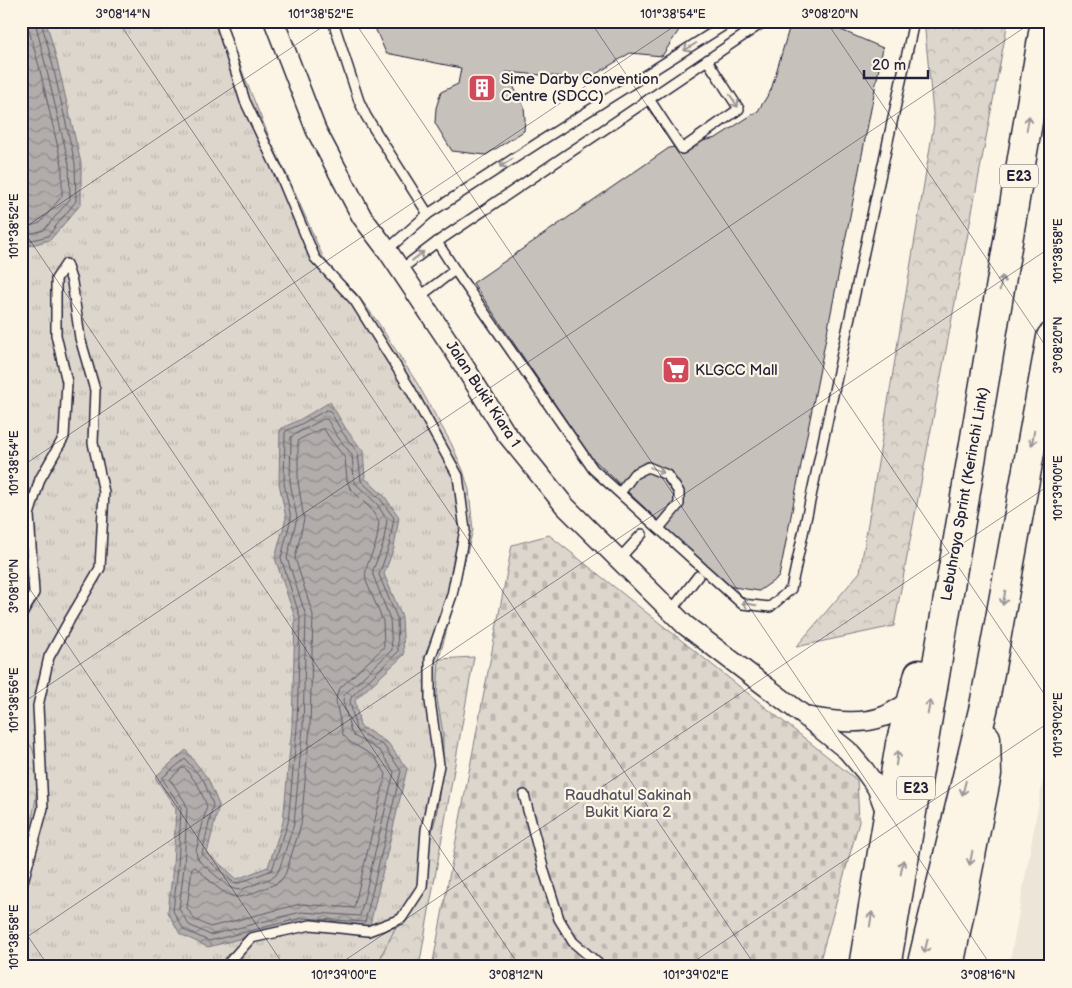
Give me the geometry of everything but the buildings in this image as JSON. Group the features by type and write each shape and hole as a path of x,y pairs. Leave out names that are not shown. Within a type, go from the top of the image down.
{"highway":[{"name":"Lebuhraya Sprint (Kerinchi Link)","path":"886,967 1045,21"},
{"path":"922,967 984,706 1051,337"},
{"path":"863,967 900,744 920,670 946,609"},
{"path":"949,967 987,774 984,706"}],"street":[{"name":"Jalan Bukit Kiara 1","path":"274,21 316,130 362,217 419,297 505,432 565,506 685,625 847,750 877,788 888,816"},
{"path":"806,717 846,722 872,720 886,716 912,700"}],"lane":[{"path":"220,21 245,101 282,179 315,258 355,301 409,387 458,476 466,530 452,595 430,659 430,701 439,765 426,830 422,887 402,919 368,931 311,925 251,938 225,967"},
{"path":"333,21 359,101 366,116 428,214"},
{"path":"387,250 428,214 731,21"},
{"path":"400,270 437,242 765,21"},
{"path":"437,242 593,469 742,604 770,607 791,589 914,21"},
{"path":"649,99 682,149 740,109 707,60"},
{"path":"21,616 34,593 29,515 40,479 64,437 67,382 56,335 56,279 66,264 72,282 80,338 96,390 93,443 104,492 100,568 50,657 38,706 43,808 21,889"},
{"path":"419,297 455,270"},
{"path":"620,493 634,474 648,467 667,475 679,492 679,504 658,528"},
{"path":"619,559 642,534"},
{"path":"671,611 698,576"},
{"path":"524,795 544,871 559,918 573,942 602,967"}],"shaded area":[{"path":"1051,735 1051,967 1009,967"}],"green space":[{"path":"21,21 224,21 272,144 323,257 331,268 356,293 377,321 417,383 451,443 463,470 469,490 473,530 439,659 437,698 443,733 443,767 436,817 413,900 383,952 378,967 21,967"},
{"path":"924,21 1008,21 894,626 796,647 860,572 934,123"},
{"name":"Raudhatul Sakinah Bukit Kiara 2","path":"549,535 857,780 859,822 818,967 432,967 512,545"},
{"path":"474,657 419,967 378,967 383,952 399,921 413,900 436,817 443,767 443,733 437,698 439,659"},
{"path":"21,734 32,747 39,770 35,804 21,877"}],"water":[{"path":"21,21 46,21 81,163 81,204 50,240 21,248"},
{"path":"330,402 346,429 363,451 365,478 385,497 399,517 394,548 384,574 402,617 404,655 355,700 360,726 388,743 407,769 369,929 302,923 208,947 180,934 168,912 176,809 155,777 186,750 208,779 219,805 207,853 237,879 268,867 283,822 292,727 295,618 275,558 286,518 279,483 280,429"}],"place":[{"name":"Sime Darby Convention Centre (SDCC)","path":"482,88"},
{"name":"KLGCC Mall","path":"676,370"}]}
